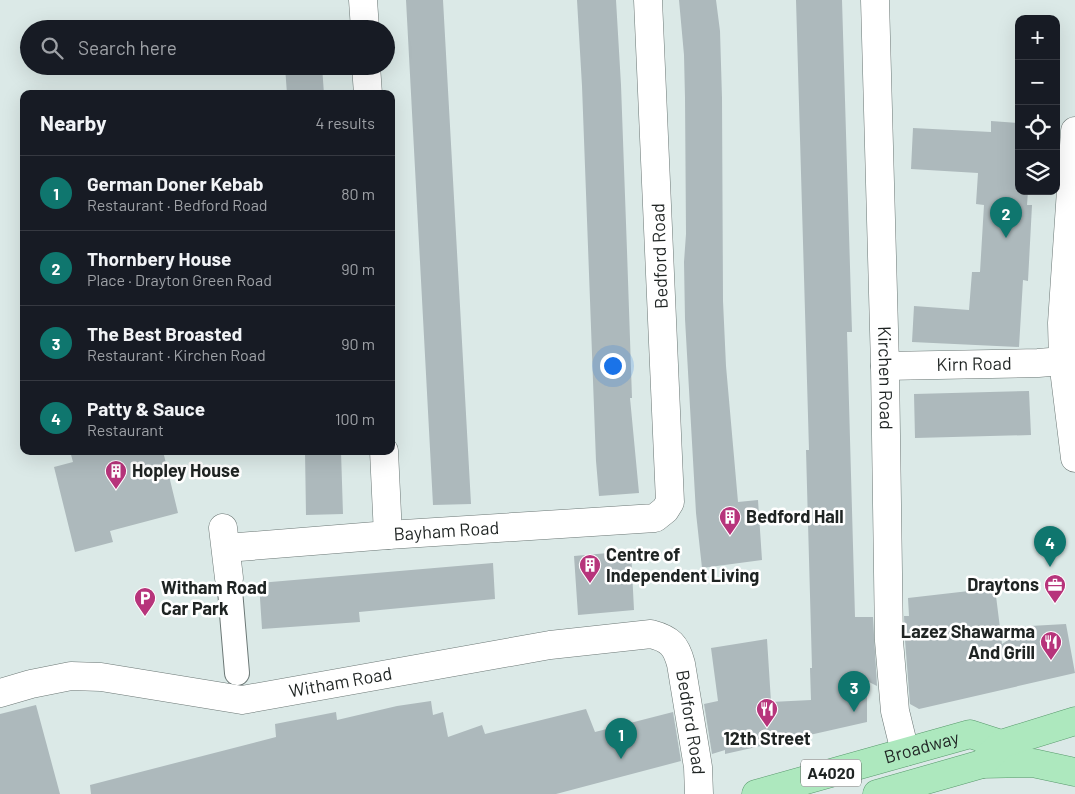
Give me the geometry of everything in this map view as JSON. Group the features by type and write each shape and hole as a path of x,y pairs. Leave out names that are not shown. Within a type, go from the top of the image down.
{"main road":[{"path":"982,764 1001,744 1075,721"},
{"name":"Broadway","path":"756,794 970,734 1001,744"},
{"name":"Broadway","path":"877,794 982,764 1032,763 1075,772"}],"street":[{"path":"363,0 364,20"},
{"name":"Bedford Road","path":"648,0 670,502 665,510"},
{"name":"Kirchen Road","path":"875,0 890,641 895,711 905,752"},
{"path":"367,75 368,90"},
{"path":"1075,131 1064,287 1063,361 1075,458"},
{"name":"Kirn Road","path":"885,366 1063,361"},
{"path":"384,455 388,535"},
{"name":"Bayham Road","path":"229,578 225,538 388,535 655,518 665,510"},
{"path":"229,578 236,673"},
{"name":"Witham Road","path":"0,693 71,676 101,677 242,700 550,645 651,634 666,638 677,650"},
{"name":"Bedford Road","path":"677,650 698,767 699,794"}],"building":[{"path":"406,0 443,0 471,504 433,505"},
{"path":"577,0 616,0 627,251 632,398 630,398 639,493 599,496"},
{"path":"679,0 716,0 720,31 722,98 723,301 726,366 738,502 758,500 762,560 702,568 696,513 685,319 685,98 684,55"},
{"path":"796,0 842,0 852,332 847,332 855,617 873,617 877,686 867,681 867,722 725,754 725,750 712,754 704,704 718,701 711,648 767,639 771,702 811,700 810,668 812,668 806,450 809,450"},
{"path":"286,75 323,75 324,90 287,90"},
{"path":"991,121 1015,123 1015,195 1028,195 1027,205 1032,205 1028,281 1023,280 1019,347 912,342 914,306 969,310 972,272 980,272 984,205 976,204 978,173 911,169 913,128 991,132"},
{"path":"1029,391 1031,435 915,438 914,394"},
{"name":"Hopley House","path":"71,455 164,455 178,513 110,531 113,542 75,552 54,467 73,462"},
{"path":"305,455 341,455 343,514 306,515"},
{"path":"631,551 634,610 578,615 574,556"},
{"path":"493,563 495,599 359,612 360,622 262,629 259,583"},
{"path":"995,588 1002,644 1030,626 1066,624 1075,673 919,709 910,704 904,616 909,616 908,598"},
{"path":"431,701 433,715 443,712 448,737 482,725 485,734 586,709 595,732 673,712 681,761 556,794 91,794 90,785 276,737 275,724 336,712 337,720 397,706"},
{"path":"36,705 60,794 0,794 0,714"}],"place":[{"name":"Thornbery House","path":"1006,238"},
{"name":"Hopley House","path":"116,490"},
{"name":"Bedford Hall","path":"730,536"},
{"name":"Patty & Sauce","path":"1050,567"},
{"name":"Centre of Independent Living","path":"590,584"},
{"name":"Draytons","path":"1055,604"},
{"name":"Witham Road Car Park","path":"145,617"},
{"name":"Lazez Shawarma And Grill","path":"1051,661"},
{"name":"The Best Broasted","path":"854,712"},
{"name":"12th Street","path":"767,728"},
{"name":"German Doner Kebab","path":"621,759"}]}
